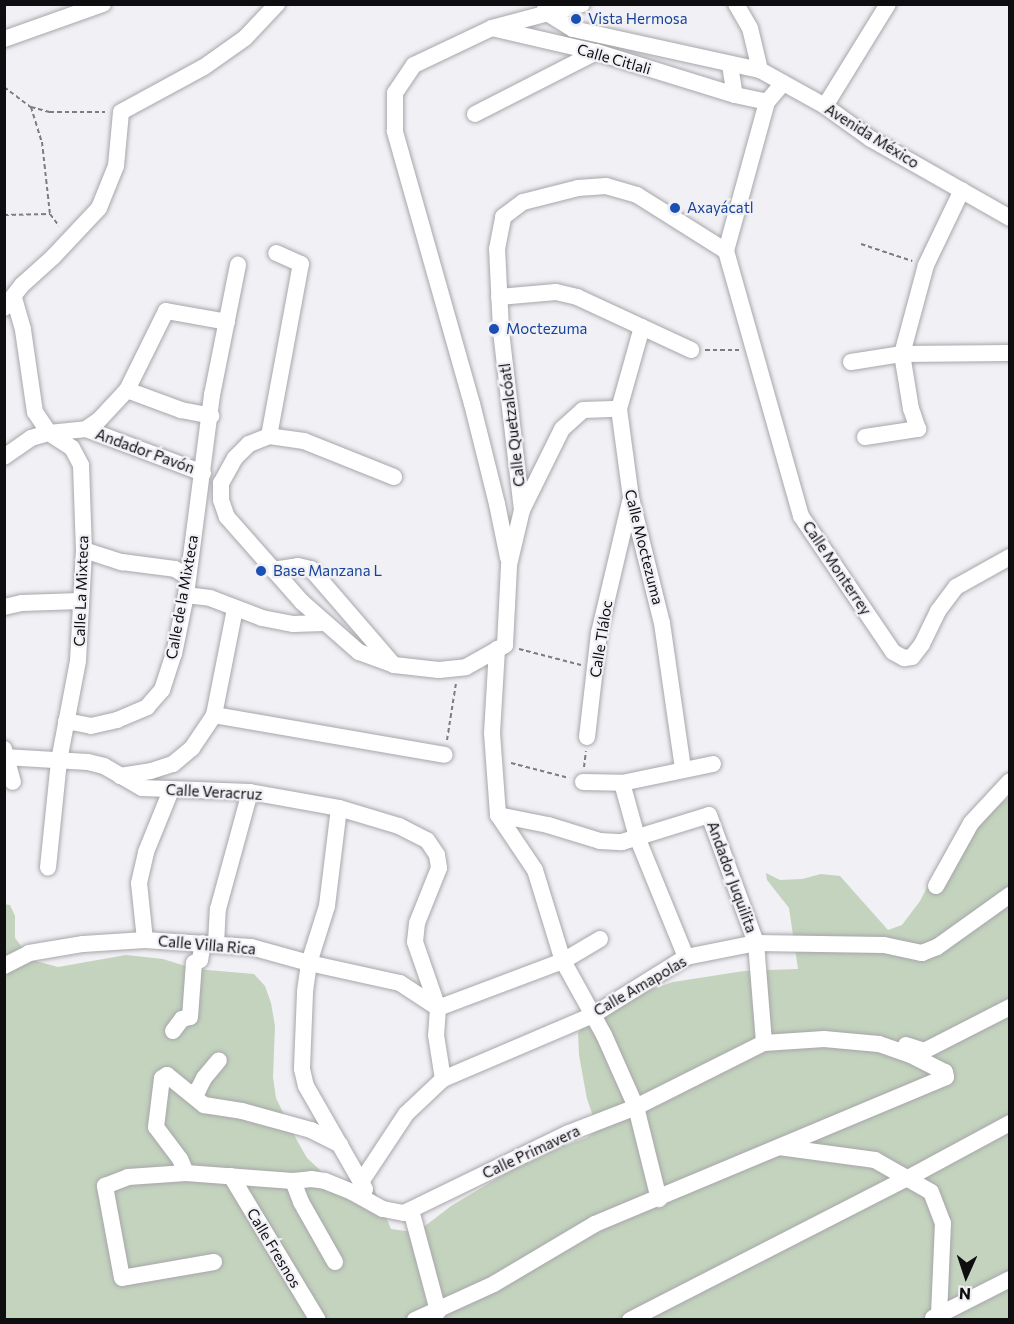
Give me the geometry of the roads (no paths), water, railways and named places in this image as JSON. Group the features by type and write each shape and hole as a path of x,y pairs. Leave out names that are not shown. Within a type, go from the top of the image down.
{"street":[{"path":"4,39 103,4"},
{"path":"9,303 22,285 69,241 99,208 116,166 121,112 204,67 244,38 277,4"},
{"path":"492,28 543,9 582,4"},
{"path":"736,4 750,28 759,70"},
{"path":"825,106 888,4"},
{"path":"543,9 573,28 730,65 735,95 767,102"},
{"name":"Calle Citlali","path":"492,28 596,52 735,95"},
{"name":"Calle Quetzalcóatl","path":"492,28 414,65 395,93 395,131 472,404 497,504 509,565"},
{"path":"475,114 596,52"},
{"name":"Avenida México","path":"730,65 759,70 783,83 825,106 871,139 1010,218"},
{"path":"726,251 767,102 783,83"},
{"name":"Calle Quetzalcóatl","path":"509,565 522,510 499,297 497,249 503,217 524,202 578,188 606,186 637,195 726,251"},
{"path":"865,437 918,429 911,409 902,354 926,265 962,190"},
{"name":"Calle Monterrey","path":"726,251 752,351 801,516 893,652 904,658 912,657 938,611 956,587 1010,557"},
{"path":"269,436 302,264 276,253"},
{"name":"Calle de la Mixteca","path":"66,721 91,726 117,720 147,707 162,690 174,654 186,594 212,395 238,266"},
{"path":"499,297 556,292 577,297 691,350"},
{"name":"Calle La Mixteca","path":"9,303 23,330 35,412 49,433 72,448 81,465 84,550 78,661 58,761 48,867"},
{"path":"4,457 31,438 49,433 86,429 99,420 127,390 166,311 227,322"},
{"name":"Calle Moctezuma","path":"642,327 619,409 631,498 657,596 683,769"},
{"path":"852,362 902,354 1010,353"},
{"path":"127,390 181,410 211,416"},
{"path":"522,510 562,429 583,410 619,409"},
{"name":"Andador Pavón","path":"86,429 203,473"},
{"path":"227,517 222,500 221,483 235,458 249,444 269,436 304,441 394,477"},
{"name":"Calle Tláloc","path":"587,736 599,633 631,498"},
{"path":"199,503 227,517 273,570 324,623 359,652 393,665 440,670 466,667 501,647"},
{"path":"84,550 122,562 175,569 188,577"},
{"path":"509,565 492,733 496,761 498,815 535,870 563,962 592,1015 636,1107 659,1199"},
{"path":"273,570 298,566 311,569 393,665"},
{"path":"186,594 210,598 262,618 293,624 324,623"},
{"path":"4,607 22,603 80,601"},
{"path":"120,776 151,771 173,764 192,748 214,715 235,609"},
{"path":"214,715 445,755"},
{"path":"5,754 13,782"},
{"name":"Calle Veracruz","path":"5,754 104,766 142,788 250,792 339,808 399,826 427,840 437,855 439,868 417,923 416,942 438,1008"},
{"path":"583,782 622,783 713,764"},
{"path":"936,886 971,823 1010,781"},
{"path":"622,783 637,837 686,957"},
{"path":"145,940 139,883 146,852 171,790"},
{"path":"173,1031 182,1019 190,1017 194,963 200,960 210,943 250,792"},
{"path":"339,808 327,906 309,963 305,993 302,1069 306,1086 373,1205"},
{"path":"498,815 548,825 600,841 622,842 637,837"},
{"name":"Andador Juquilita","path":"637,837 709,815 756,943"},
{"name":"Calle Amapolas","path":"443,1079 592,1015 686,957 756,943 884,945 922,953 937,947 1010,896"},
{"path":"361,1182 406,1114 443,1079 436,1035 438,1008 563,962 600,939"},
{"name":"Calle Villa Rica","path":"4,966 29,953 83,944 145,940 210,943 250,947 400,983 438,1008"},
{"path":"756,943 764,1043"},
{"path":"879,1044 900,1041 924,1051 1010,1008"},
{"name":"Calle Primavera","path":"214,1262 122,1278 105,1186 128,1177 186,1173 293,1181 311,1179 325,1181 352,1192 373,1205 394,1213 411,1210 526,1152 636,1107 764,1043 824,1039 879,1044 940,1067 946,1077 778,1147"},
{"path":"191,1093 198,1090 204,1078 219,1060"},
{"path":"186,1173 180,1159 156,1127 162,1078 166,1075 204,1105 242,1111 311,1130 341,1145"},
{"path":"630,1320 910,1178 1010,1123"},
{"path":"415,1320 494,1284 595,1224 778,1147 875,1160 931,1192 943,1223 934,1317"},
{"name":"Calle Fresnos","path":"231,1176 318,1320"},
{"path":"293,1181 301,1202 335,1262"},
{"path":"411,1210 438,1311"},
{"path":"934,1317 1010,1279"}],"place":[{"name":"Vista Hermosa","path":"576,19"},
{"name":"Axayácatl","path":"675,208"},
{"name":"Moctezuma","path":"494,329"},
{"name":"Base Manzana L","path":"261,571"}]}
